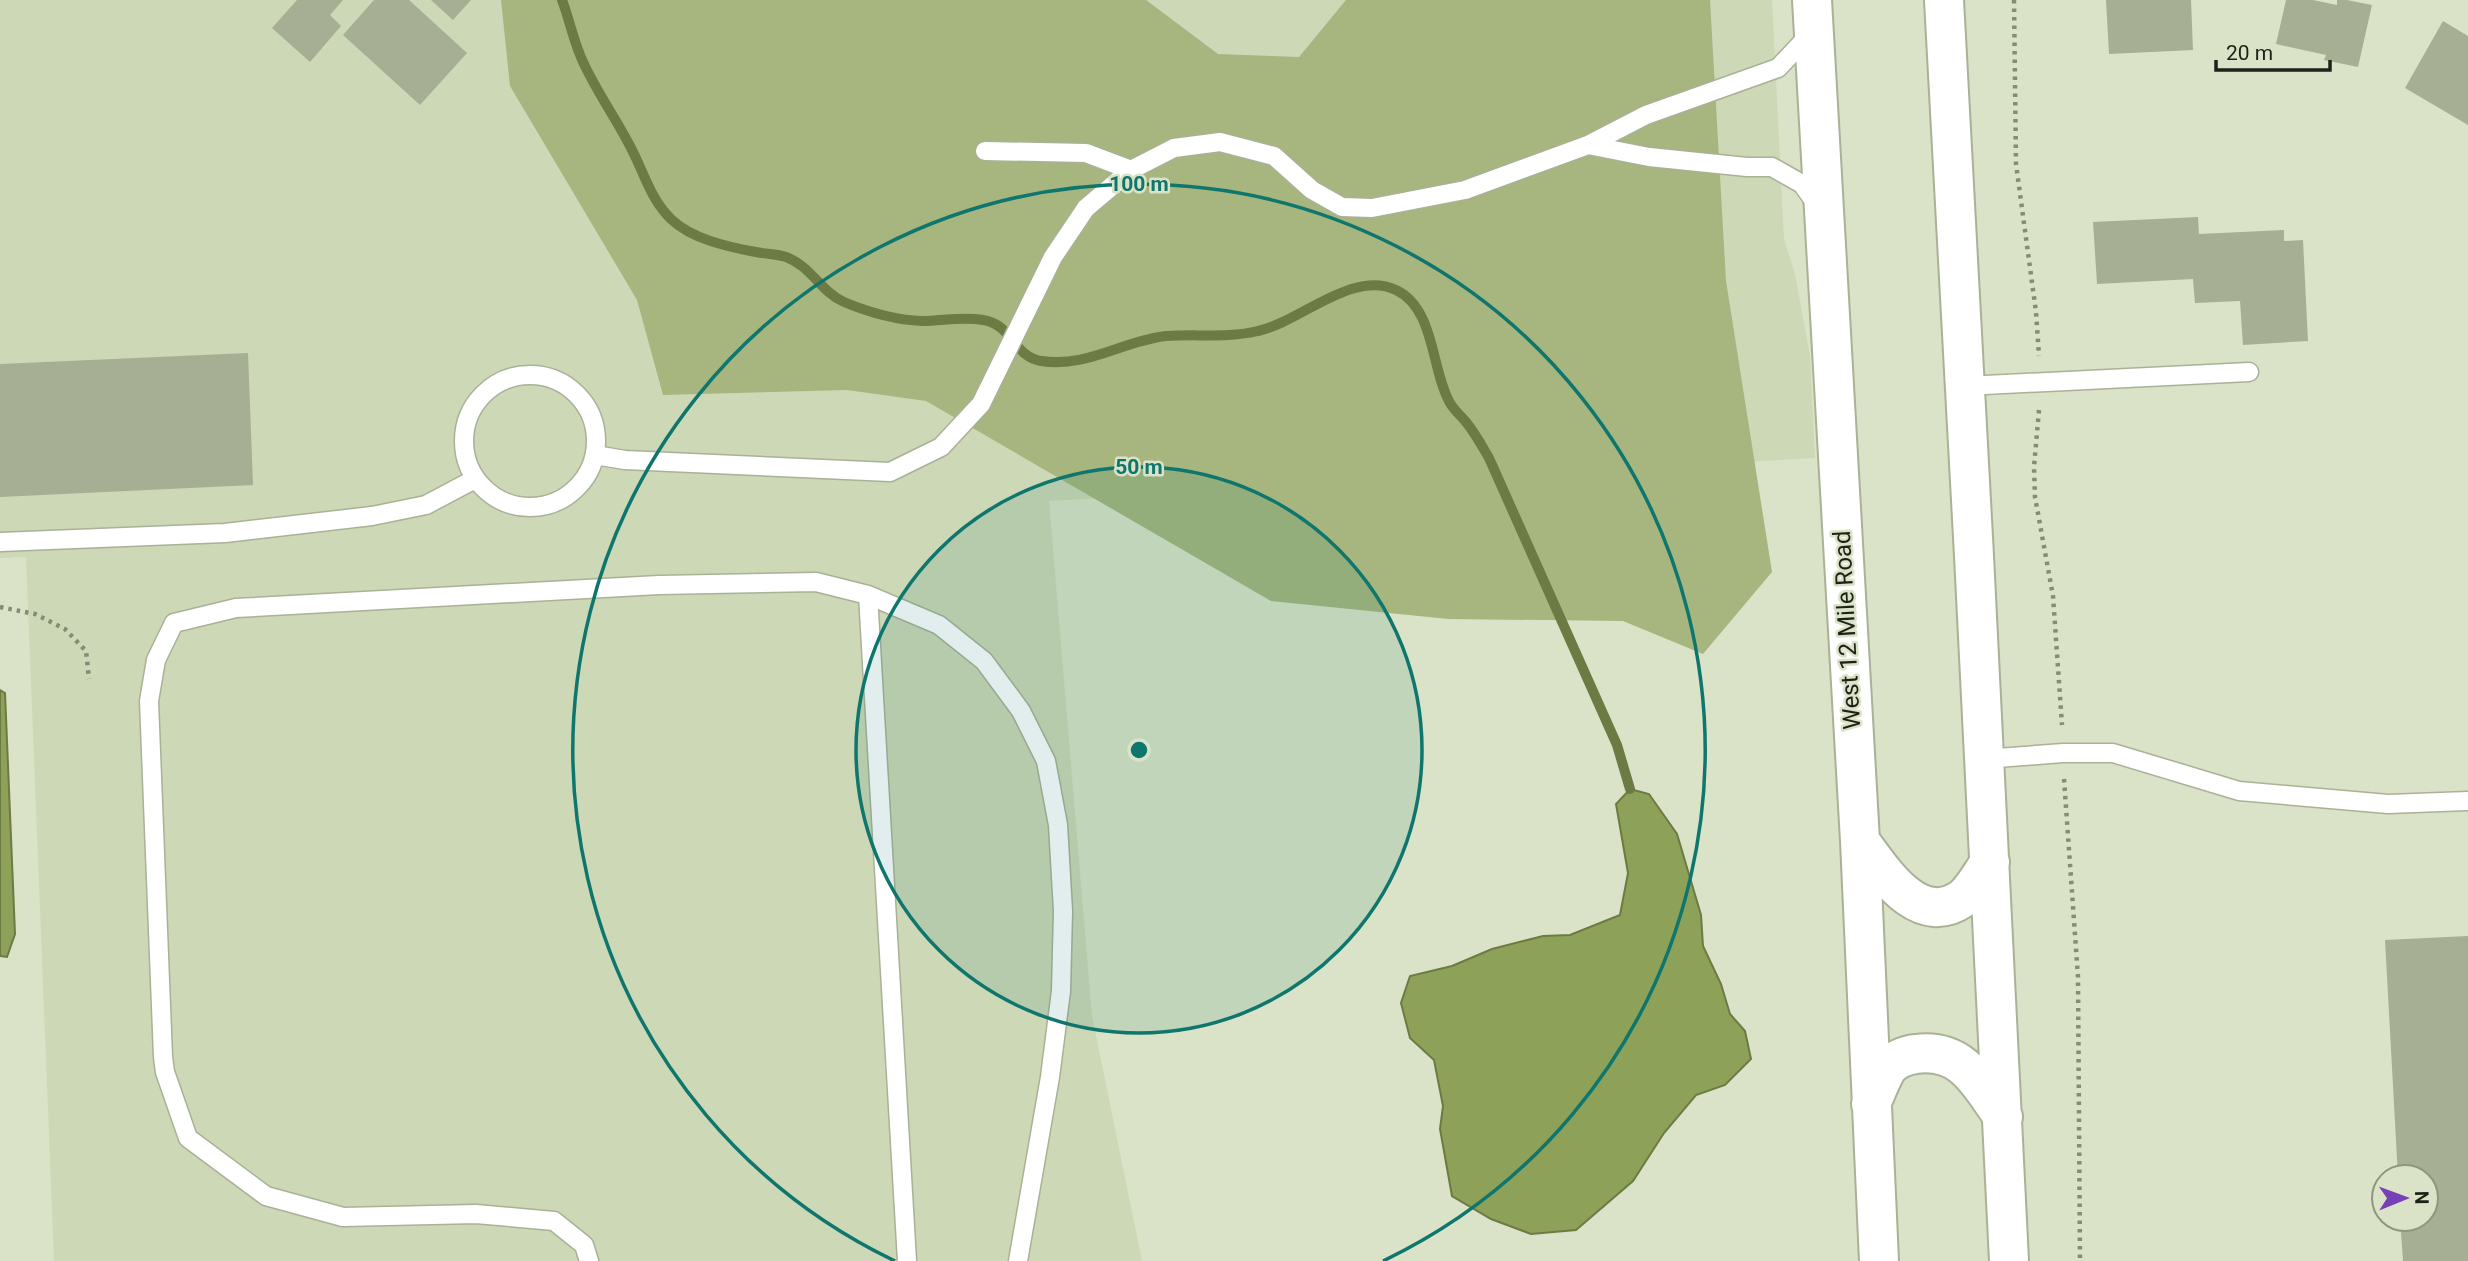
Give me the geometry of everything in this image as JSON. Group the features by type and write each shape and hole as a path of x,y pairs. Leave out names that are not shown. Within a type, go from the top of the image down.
{"main road":[{"path":"1944,0 2009,1261"},
{"name":"West 12 Mile Road","path":"1813,15 1860,841 1879,1261"},
{"path":"1860,841 1901,893 1924,905 1943,906 1963,897 1990,862"},
{"path":"1871,1104 1888,1066 1905,1056 1933,1052 1954,1058 1977,1081 2003,1117"}],"lane":[{"path":"595,455 625,460 890,472 941,447 981,404 1054,257 1086,208 1130,170 1174,148 1220,142 1274,156 1312,190 1342,207 1373,208 1465,190 1588,145 1646,115 1778,68 1813,15"},
{"path":"1588,145 1649,157 1772,167 1802,184 1824,215"},
{"path":"985,151 1086,153 1130,170"},
{"path":"1965,386 2249,372"},
{"path":"533,374 554,378 572,388 586,404 595,425 595,455 590,470 577,489 558,502 535,508 512,506 491,495 475,479 466,460 463,439 467,418 477,399 493,385 512,376 533,374"},
{"path":"0,542 225,533 372,516 426,505 475,479"},
{"path":"589,1261 584,1245 554,1221 476,1214 343,1217 266,1196 188,1138 165,1072 163,1057 149,701 156,660 174,623 236,608 659,585 816,582 868,595 939,625 984,660 1021,712 1046,761 1058,825 1063,911 1061,991 1050,1077 1018,1261"},
{"path":"868,595 907,1261"},
{"path":"1984,759 2063,753 2113,753 2239,791 2388,804 2468,802"}],"path":[{"path":"2014,0 2016,164 2036,312 2039,406 2034,467 2035,497 2053,596 2078,977 2080,1261"},
{"path":"0,607 35,614 65,629 86,651 89,679"}],"shaded area":[{"path":"0,0 1772,0 1784,239 1795,274 1810,356 1815,458 1049,501 1092,1016 1142,1261 54,1261 26,557 0,558"},
{"path":"501,0 1146,0 1218,54 1299,57 1346,0 1710,0 1726,281 1772,572 1703,654 1623,621 1448,619 1271,601 926,401 847,390 663,395 637,300 510,86"},
{"path":"0,690 5,693 15,934 7,957 0,956"},
{"path":"1630,789 1649,794 1677,834 1701,915 1703,946 1721,984 1730,1014 1745,1031 1751,1059 1725,1085 1696,1095 1664,1133 1633,1181 1576,1230 1531,1234 1491,1219 1452,1196 1440,1129 1443,1106 1434,1060 1410,1038 1401,1003 1410,976 1452,966 1492,949 1543,936 1570,935 1620,915 1628,873 1616,804"}],"building":[{"path":"297,0 343,0 330,15 341,26 310,62 272,28"},
{"path":"374,0 409,0 467,53 420,105 343,35"},
{"path":"431,0 471,0 453,20"},
{"path":"2106,0 2191,0 2193,50 2109,54"},
{"path":"2286,0 2313,0 2337,5 2337,0 2347,0 2372,5 2358,67 2324,60 2326,55 2276,44"},
{"path":"2443,21 2468,36 2468,125 2405,88"},
{"path":"2198,217 2199,234 2284,230 2284,241 2303,240 2308,341 2243,345 2240,301 2195,303 2193,279 2097,284 2093,222"},
{"path":"248,353 253,485 0,497 0,364"},
{"path":"2468,936 2468,1261 2403,1261 2401,1233 2440,1233 2440,1163 2397,1163 2385,940"}],"waterway":[{"path":"562,0 577,49 589,75 664,212 689,232 711,241 779,255 795,261 836,298 863,309 912,320 983,320 1001,328 1032,358 1058,362 1074,361 1166,336 1224,335 1258,331 1274,326 1345,291 1362,286 1379,285 1396,290 1409,299 1425,325 1450,403 1489,458 1617,745 1630,789"}]}
